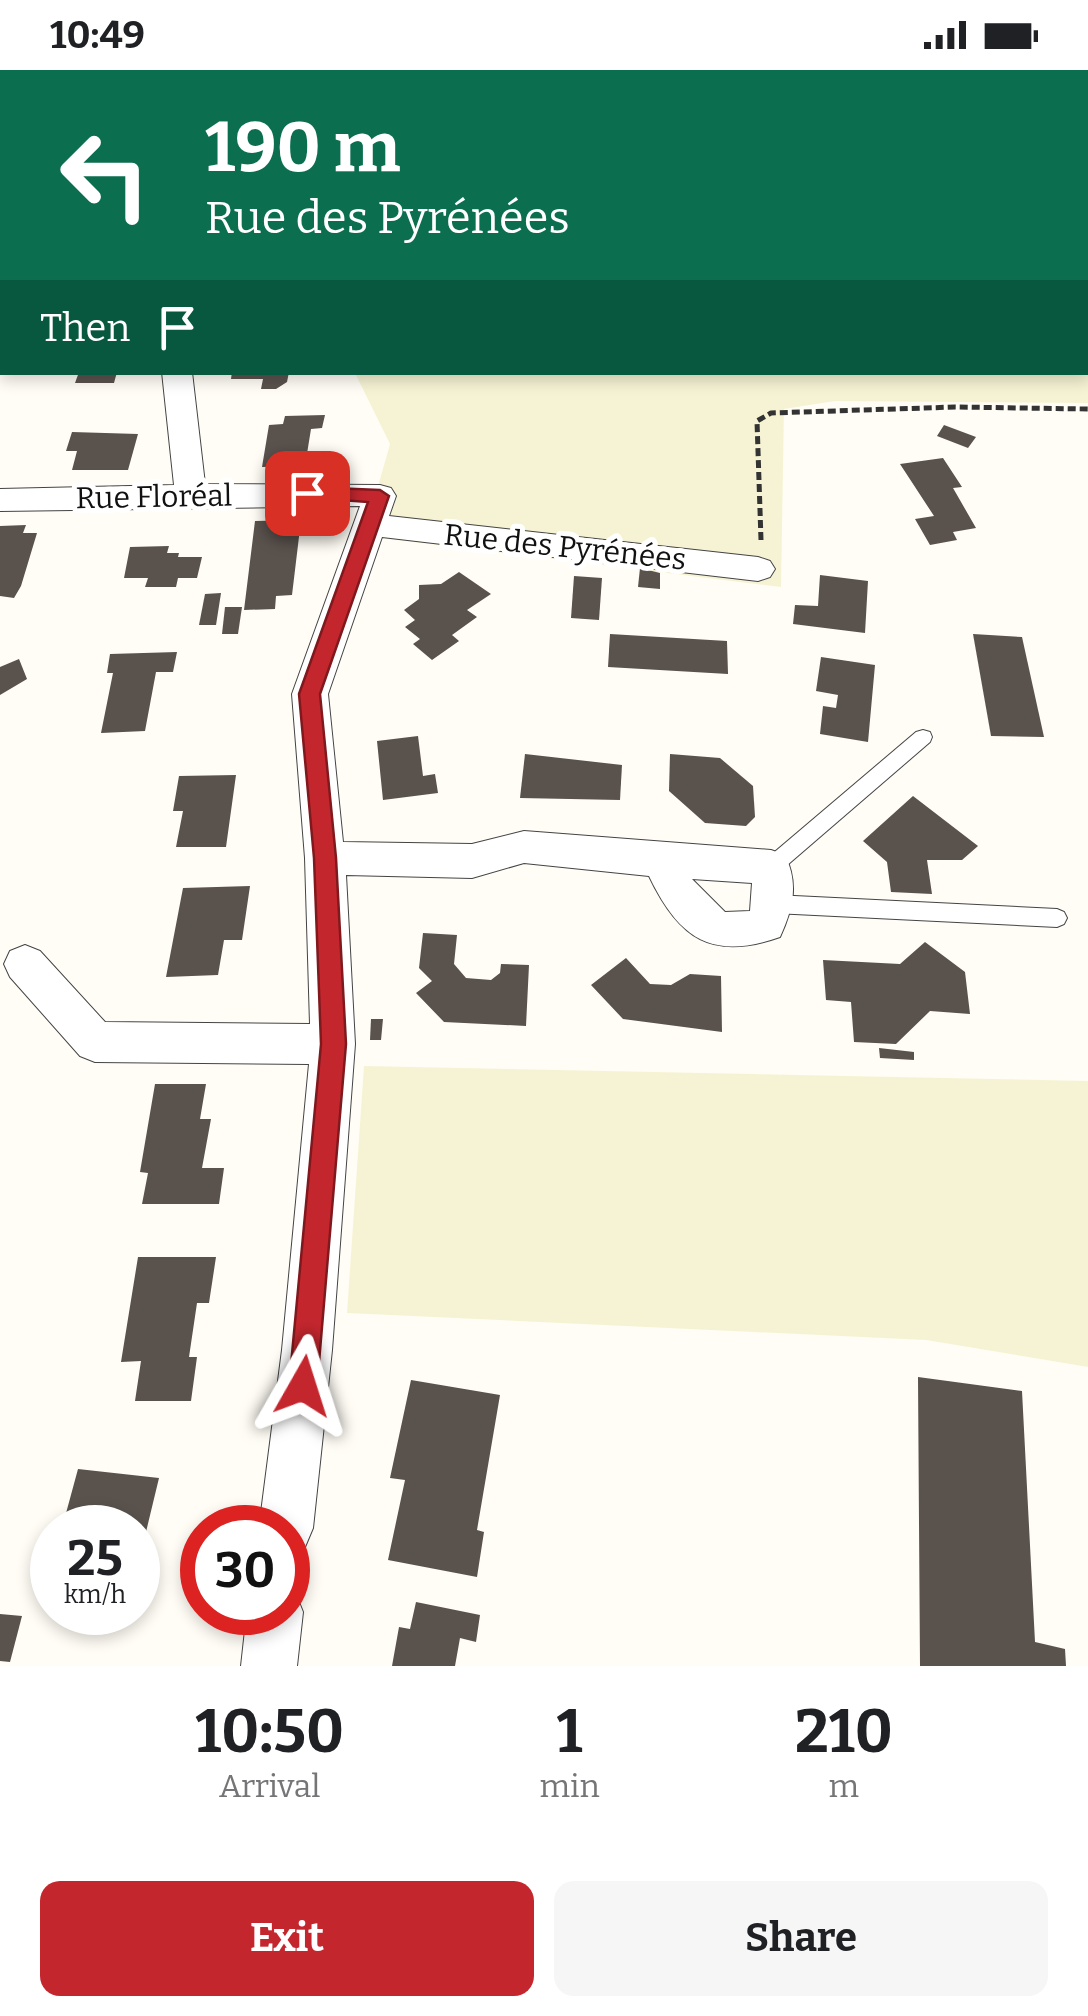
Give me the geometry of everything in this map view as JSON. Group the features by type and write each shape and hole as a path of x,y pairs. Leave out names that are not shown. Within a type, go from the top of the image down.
{"street":[{"path":"177,375 191,498"},
{"name":"Rue Floréal","path":"0,500 307,493 380,496 372,525"},
{"path":"289,1505 307,1350 333,1044 325,858 310,694 372,525"},
{"name":"Rue des Pyrénées","path":"372,525 758,569"},
{"path":"325,858 472,860 524,847 663,861 772,885 765,924 746,933 717,930 691,914 674,892 663,861"},
{"path":"25,964 95,1042 333,1044"},
{"path":"269,1666 273,1635"}],"lane":[{"path":"772,885 923,737"},
{"path":"772,885 1058,918"}],"path":[{"path":"758,569 764,512 754,440 757,421 771,413 956,407 1088,409"}],"shaded area":[{"path":"356,375 1088,375 1088,403 835,401 784,409 781,587 364,536 390,444"},
{"path":"364,1066 1088,1081 1088,1367 926,1340 347,1313"}],"building":[{"path":"78,375 116,375 114,383 75,383"},
{"path":"232,375 288,375 287,382 276,389 261,389 263,379 231,379"},
{"path":"325,415 322,428 311,429 305,466 262,467 269,425 283,424 285,416"},
{"path":"944,425 976,437 968,448 937,436"},
{"path":"72,432 138,434 128,470 72,470 77,451 66,451"},
{"path":"943,458 962,487 953,488 976,528 953,532 957,540 930,545 915,519 934,516 900,464"},
{"path":"301,520 292,595 276,596 275,609 244,610 255,521"},
{"path":"26,525 23,533 37,533 21,586 14,598 0,596 0,526"},
{"path":"169,546 167,553 179,553 178,557 202,557 197,578 178,578 176,587 145,587 148,578 124,578 130,547"},
{"path":"640,568 660,573 660,589 638,587"},
{"path":"459,572 491,594 467,610 477,617 452,635 459,641 432,660 413,644 420,639 405,627 415,620 404,610 419,599 419,585 441,584"},
{"path":"820,575 868,581 865,633 793,624 795,605 818,606"},
{"path":"574,576 602,578 599,620 571,618"},
{"path":"221,593 216,625 199,625 205,594"},
{"path":"225,607 242,607 238,634 222,634"},
{"path":"610,634 727,641 728,674 608,667"},
{"path":"973,634 1022,637 1044,737 991,736"},
{"path":"177,652 173,672 156,672 145,731 101,733 113,673 107,673 110,654"},
{"path":"821,657 875,665 868,742 820,734 823,706 836,708 838,695 816,691"},
{"path":"19,659 27,679 0,695 0,667"},
{"path":"418,736 423,776 435,774 438,793 383,800 377,741"},
{"path":"525,754 622,765 620,800 520,798"},
{"path":"670,754 720,758 753,786 755,817 746,826 705,823 669,791"},
{"path":"236,775 226,847 176,847 183,811 173,811 179,776"},
{"path":"913,796 978,846 962,860 927,860 932,894 891,892 887,862 863,841"},
{"path":"250,886 242,940 224,940 218,975 166,977 183,888"},
{"path":"423,933 457,935 454,964 466,978 491,980 500,973 501,964 529,965 526,1026 444,1022 416,993 432,981 419,968"},
{"path":"925,942 965,972 970,1014 930,1011 896,1044 854,1042 851,1002 826,1000 823,960 900,964"},
{"path":"626,958 650,984 671,985 690,974 721,976 722,1032 623,1019 591,985"},
{"path":"371,1019 383,1019 381,1040 370,1040"},
{"path":"879,1048 914,1052 914,1060 880,1058"},
{"path":"155,1084 206,1084 200,1119 211,1119 202,1168 224,1168 219,1204 142,1204 148,1173 140,1172"},
{"path":"138,1257 216,1257 209,1303 197,1303 189,1357 197,1357 191,1401 135,1401 141,1361 121,1362"},
{"path":"918,1377 1022,1391 1035,1642 1065,1649 1066,1666 920,1666"},
{"path":"411,1380 500,1395 477,1530 484,1532 477,1577 388,1560 405,1480 390,1478"},
{"path":"78,1469 159,1478 152,1505 68,1505"},
{"path":"416,1602 480,1615 476,1642 460,1638 455,1666 392,1666 399,1627 410,1629"},
{"path":"0,1614 22,1616 10,1662 0,1661"}],"route":[{"path":"303,1386 333,1044 325,858 310,694 380,496 307,493"}]}
